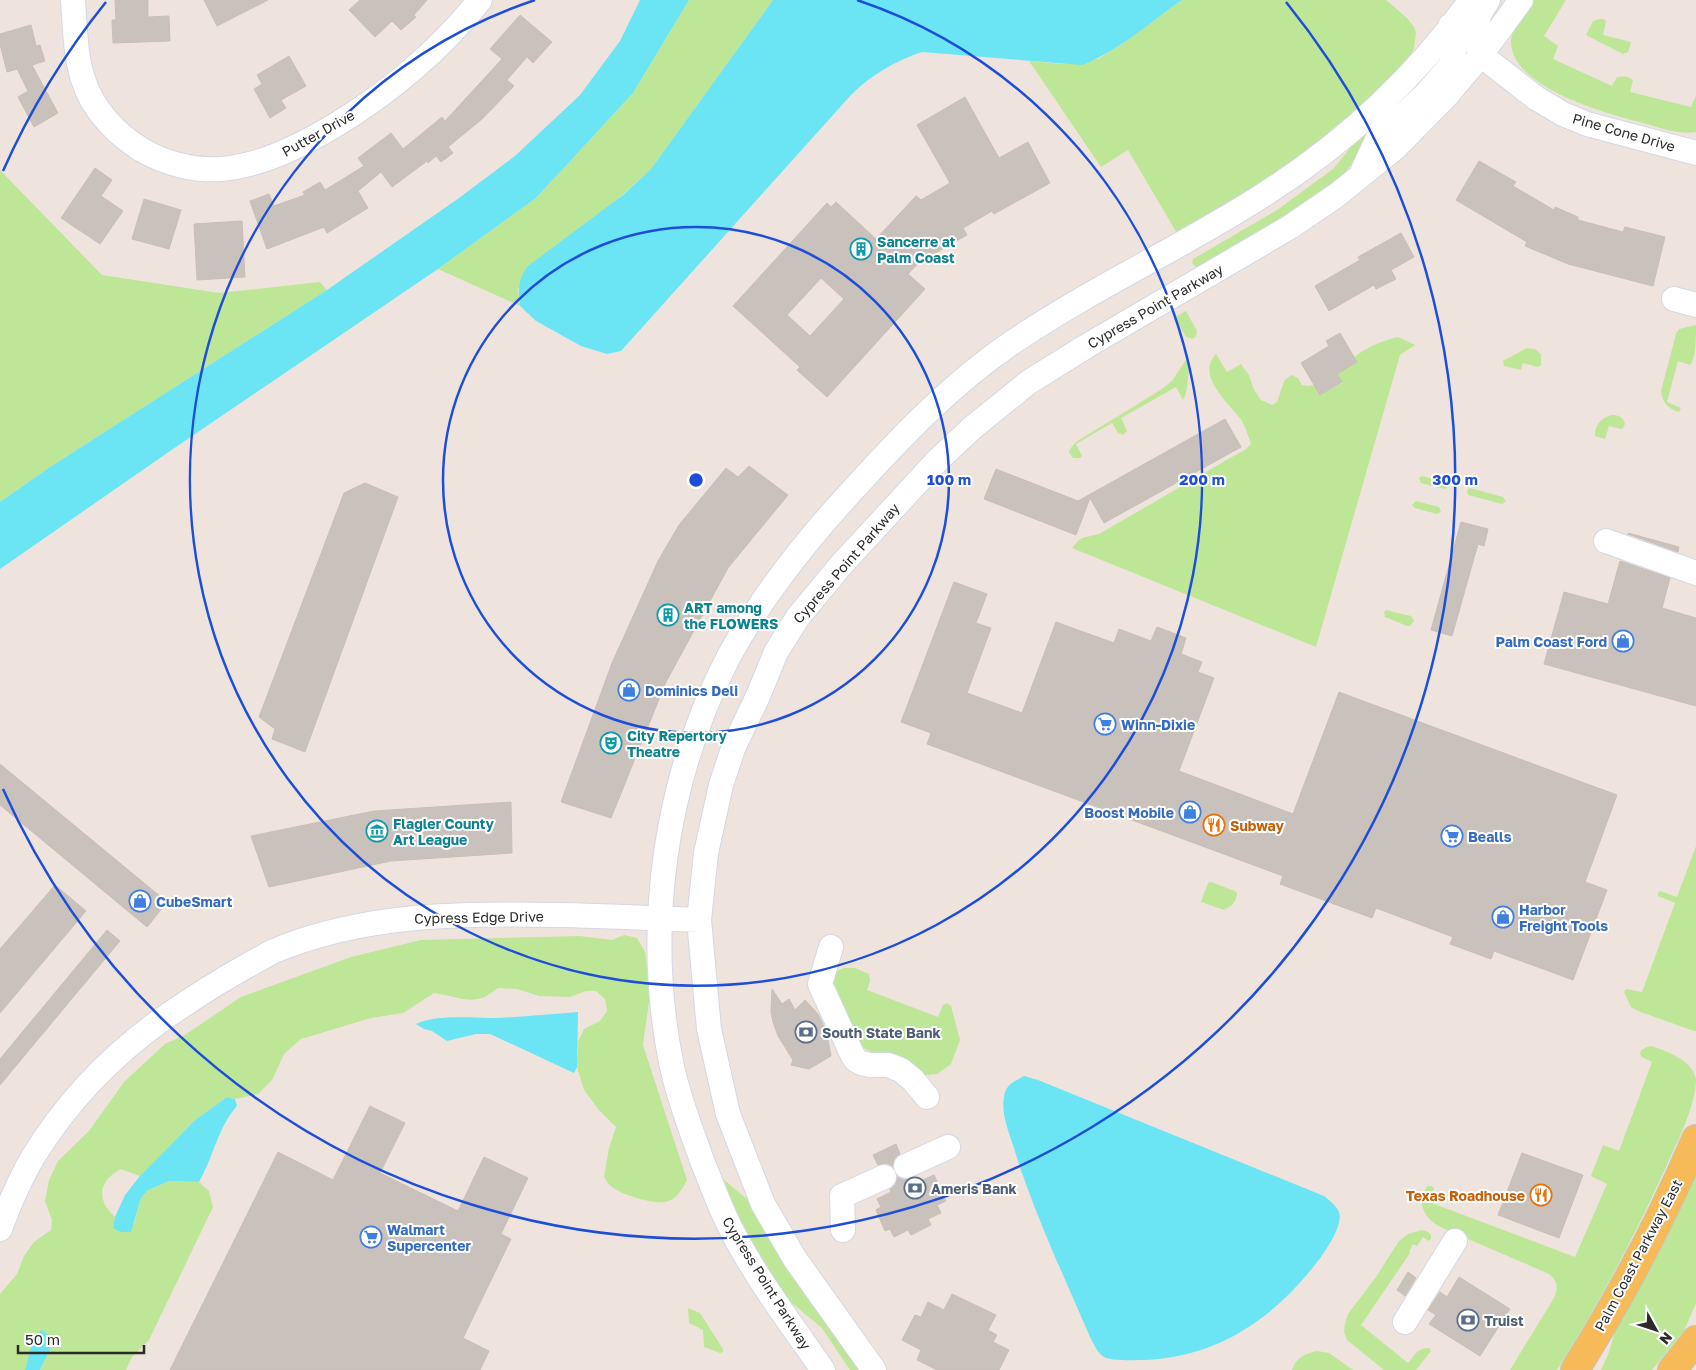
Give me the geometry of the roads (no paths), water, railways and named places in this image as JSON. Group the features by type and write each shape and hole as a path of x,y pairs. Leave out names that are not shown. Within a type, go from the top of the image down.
{"main road":[{"name":"Palm Coast Parkway East","path":"1575,1370 1645,1248 1696,1139"},
{"path":"1672,1370 1696,1340"}],"street":[{"name":"Putter Drive","path":"73,0 79,63 83,80 109,124 134,146 151,156 168,162 201,168 221,169 256,162 289,151 350,116 386,92 426,59 452,33 480,0"},
{"name":"Cypress Point Parkway","path":"823,1370 784,1314 731,1229 718,1202 688,1121 672,1064 661,984 659,918 665,864 676,801 693,744 716,685 737,642 772,586 794,557 829,516 923,416 981,366 1014,342 1059,313 1223,220 1312,162 1347,134 1387,97 1424,58 1471,0"},
{"path":"1481,55 1473,34 1480,13 1488,0"},
{"name":"Cypress Point Parkway","path":"874,1370 796,1259 763,1204 728,1114 709,1029 698,920 706,853 721,785 734,746 758,696 776,652 798,617 841,565 938,460 972,428 1029,382 1290,227 1337,195 1408,134 1446,95 1481,55 1520,0"},
{"path":"1360,176 1377,140 1426,94 1451,64 1456,43 1450,26"},
{"name":"Pine Cone Drive","path":"1481,55 1536,98 1563,114 1587,124 1696,153"},
{"path":"1606,541 1690,570"},
{"name":"Cypress Edge Drive","path":"0,1229 32,1158 56,1122 110,1062 140,1035 199,993 273,952 315,937 351,928 436,915 498,914 698,920"},
{"path":"831,947 820,984 852,1054 861,1063 888,1065 901,1070 908,1075 927,1097"},
{"path":"906,1166 948,1147"},
{"path":"843,1230 842,1196 884,1177"},
{"path":"1405,1322 1455,1241"}],"water":[{"path":"640,0 689,0 633,93 536,198 438,269 0,569 0,502 50,467 327,290 459,198 515,156 580,95 620,41"},
{"path":"773,0 1182,0 1134,36 1109,52 1082,65 922,52 893,64 875,75 851,95 621,351 607,354 581,346 536,321 520,306 520,285 522,276 528,266 623,195 651,169"},
{"path":"578,1012 577,1067 574,1073 490,1034 476,1034 447,1041 432,1031 416,1024 443,1018 496,1018"},
{"path":"1024,1076 1324,1196 1335,1205 1339,1212 1339,1223 1334,1236 1321,1257 1285,1298 1266,1315 1222,1342 1198,1351 1172,1357 1119,1360 1103,1357 1090,1337 1059,1266 1021,1170 1007,1127 1003,1109 1006,1089"},
{"path":"227,1097 235,1099 237,1106 230,1114 220,1133 199,1182 169,1181 148,1190 141,1198 131,1232 121,1232 113,1228 115,1217 125,1195 140,1176 194,1121"},
{"path":"42,1330 53,1343 40,1370 25,1370 34,1337"}],"place":[{"name":"Sancerre at Palm Coast","path":"861,249"},
{"name":"ART among the FLOWERS","path":"668,615"},
{"name":"Palm Coast Ford","path":"1623,641"},
{"name":"Dominics Deli","path":"629,690"},
{"name":"Winn-Dixie","path":"1105,724"},
{"name":"City Repertory Theatre","path":"611,743"},
{"name":"Boost Mobile","path":"1190,812"},
{"name":"Subway","path":"1214,825"},
{"name":"Flagler County Art League","path":"377,831"},
{"name":"Bealls","path":"1452,836"},
{"name":"CubeSmart","path":"140,901"},
{"name":"Harbor Freight Tools","path":"1503,917"},
{"name":"South State Bank","path":"806,1032"},
{"name":"Ameris Bank","path":"915,1188"},
{"name":"Texas Roadhouse","path":"1541,1195"},
{"name":"Walmart Supercenter","path":"371,1237"},
{"name":"Truist","path":"1468,1320"}]}
